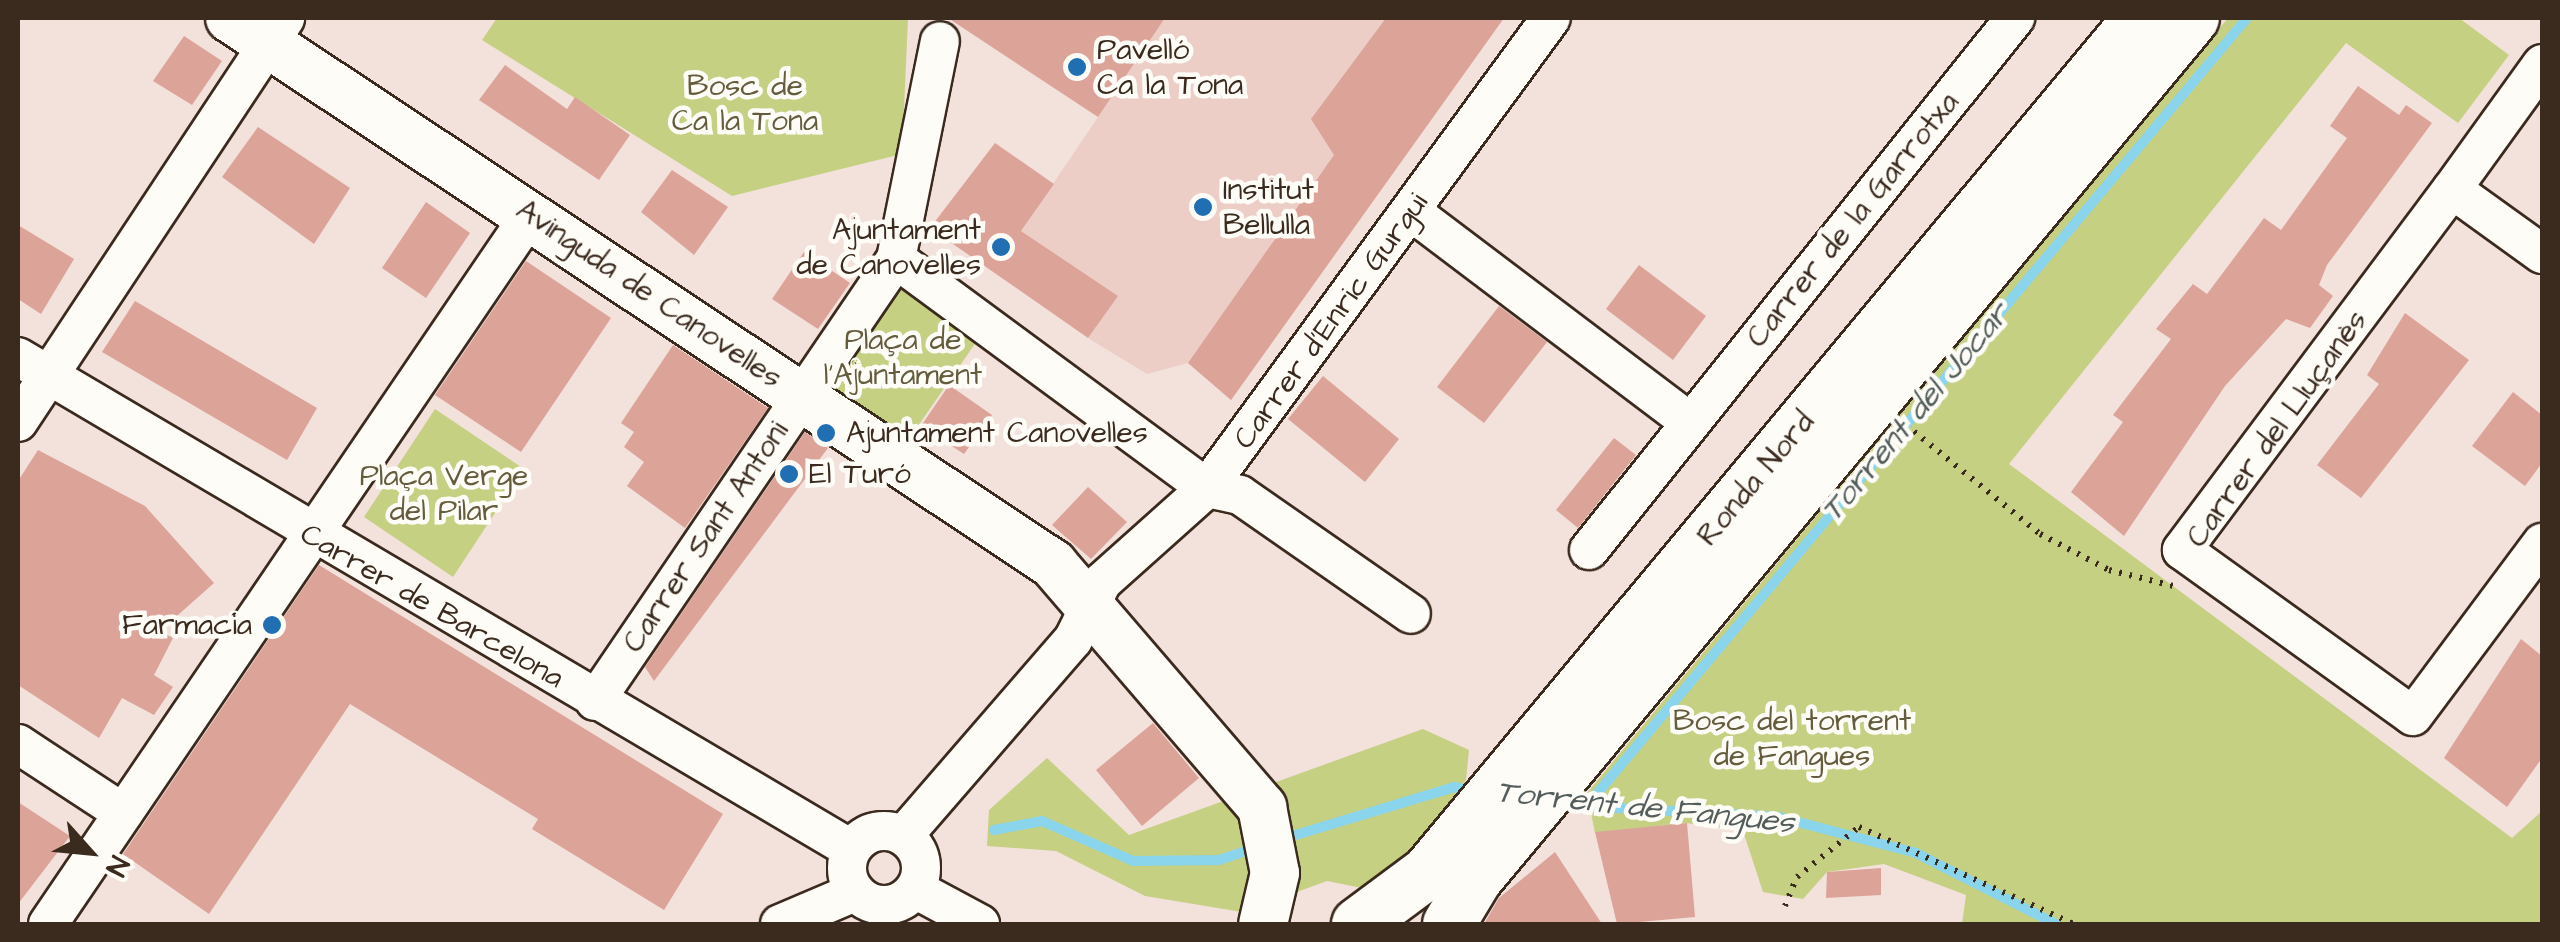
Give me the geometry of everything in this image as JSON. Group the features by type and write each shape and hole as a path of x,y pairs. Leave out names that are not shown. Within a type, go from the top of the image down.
{"main road":[{"name":"Ronda Nord","path":"1358,924 1428,872 1511,794 2140,18"},
{"name":"Ronda Nord","path":"1449,924 1511,794 1566,770 2192,18"}],"street":[{"name":"Carrer d'Enric Gurgui","path":"903,836 1095,606 1102,582 1207,488 1551,18"},
{"name":"Carrer de la Garrotxa","path":"1589,550 2015,18"},
{"path":"18,422 32,366 261,26"},
{"name":"Avinguda de Canovelles","path":"261,26 530,215 1053,564 1095,606 1262,806 1274,854 1263,924"},
{"name":"Carrer Sant Antoni","path":"594,700 896,258 940,42"},
{"path":"2542,64 2452,189 2542,254"},
{"name":"Carrer del Lluçanès","path":"2452,189 2182,550 2413,716 2542,542"},
{"path":"1412,212 1690,422"},
{"path":"48,924 530,215"},
{"path":"896,258 1207,488 1240,495 1411,614"},
{"name":"Carrer de Barcelona","path":"32,366 311,536 851,849"},
{"path":"18,744 123,813"},
{"path":"865,907 851,849 878,830 903,836 922,866 915,889"},
{"path":"780,924 865,907 915,889 980,924"}],"path":[{"path":"1875,398 2040,534 2168,590 2216,574"},
{"path":"1785,906 1797,877 1859,827 2074,924"}],"shaded area":[{"name":"Institut Bellulla","path":"1165,18 1504,18 1231,400 1188,363 1147,374 1088,338 1117,296 1021,231"}],"green space":[{"name":"Bosc de Ca la Tona","path":"497,18 908,18 902,154 732,196 482,40"},
{"name":"Bosc del torrent de Fangues","path":"2228,18 2459,18 2509,55 2458,123 2346,43 2009,464 2512,838 2542,811 2542,924 1962,924 1966,895 1884,864 1827,872 1803,899 1763,892 1743,831 1686,823 1595,833 1587,793"},
{"name":"Plaça de l'Ajuntament","path":"895,273 979,338 911,436 822,388"},
{"name":"Plaça Verge del Pilar","path":"435,409 524,469 453,577 364,517"},
{"path":"1423,729 1469,750 1466,780 1406,859 1367,889 1327,881 1242,912 1145,896 1056,851 987,846 989,810 1047,758 1129,835"}],"building":[{"name":"Pavelló Ca la Tona","path":"948,18 1165,18 1098,117"},
{"path":"1386,18 1504,18 1231,400 1188,363 1334,155 1311,119"},
{"path":"184,36 222,61 192,105 153,81"},
{"path":"505,65 567,109 575,97 630,135 599,180 479,100"},
{"path":"2358,86 2399,115 2406,105 2432,123 2327,265 2319,285 2333,296 2310,328 2286,319 2225,386 2124,536 2071,492 2123,422 2113,415 2171,339 2156,329 2193,284 2207,294 2264,218 2281,230 2347,138 2330,126"},
{"path":"258,127 350,188 314,244 222,177"},
{"name":"Ajuntament de Canovelles","path":"995,143 1054,184 1021,231 1118,296 1088,338 930,228"},
{"path":"672,170 728,207 694,255 641,212"},
{"path":"426,202 470,233 426,298 382,268"},
{"path":"18,225 74,259 41,314 18,299"},
{"path":"804,252 850,283 818,329 772,299"},
{"path":"526,261 611,318 521,452 435,395"},
{"path":"1639,265 1706,316 1673,360 1606,309"},
{"path":"135,301 317,408 287,460 102,352"},
{"path":"1499,306 1547,342 1484,423 1437,387"},
{"path":"2405,313 2469,360 2361,498 2317,465 2379,384 2367,375"},
{"path":"673,345 768,408 685,528 627,486 644,462 624,447 634,432 621,423"},
{"path":"1323,376 1399,439 1365,482 1288,419"},
{"path":"949,385 992,415 964,454 921,426"},
{"path":"2513,392 2542,415 2542,463 2525,486 2472,446"},
{"path":"805,432 828,448 654,681 645,667"},
{"path":"1614,438 1636,455 1578,528 1556,510"},
{"path":"38,450 145,506 214,583 160,631 173,638 154,675 173,687 154,715 122,698 99,738 18,685 18,481"},
{"path":"1088,487 1127,522 1091,559 1052,525"},
{"path":"319,565 723,814 664,910 532,829 538,819 350,704 209,914 123,854"},
{"path":"2521,639 2542,656 2542,758 2507,807 2444,758"},
{"path":"1153,723 1199,778 1142,826 1096,770"},
{"path":"18,802 70,836 18,904"},
{"path":"1687,823 1695,917 1617,924 1595,832"},
{"path":"1555,852 1602,924 1484,924 1499,898"},
{"path":"1881,868 1881,895 1826,898 1827,872"}],"waterway":[{"name":"Torrent del Jocar","path":"1584,809 2247,18"},
{"name":"Torrent de Fangues","path":"1279,840 1454,787 1474,791"},
{"name":"Torrent de Fangues","path":"1560,805 1779,817 1916,853 2056,924"},
{"name":"Torrent de Fangues","path":"994,830 1042,821 1133,861 1219,860 1258,847"}],"place":[{"name":"Pavelló Ca la Tona","path":"1077,67"},
{"name":"Institut Bellulla","path":"1203,207"},
{"name":"Ajuntament de Canovelles","path":"1001,247"},
{"name":"Ajuntament Canovelles","path":"826,433"},
{"name":"El Turó","path":"789,474"},
{"name":"Farmacia","path":"272,625"}]}
